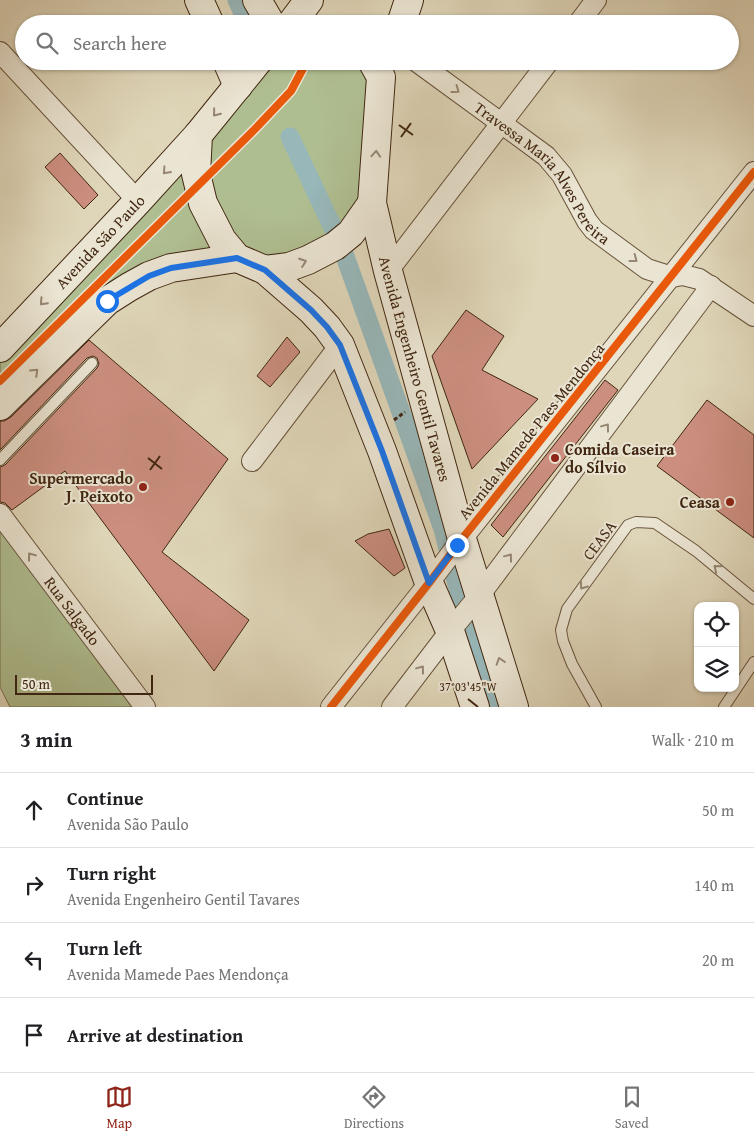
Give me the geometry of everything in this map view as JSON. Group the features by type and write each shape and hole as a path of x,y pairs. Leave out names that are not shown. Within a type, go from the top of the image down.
{"main road":[{"path":"199,0 206,15"},
{"path":"257,0 266,15"},
{"path":"298,15 309,0"},
{"path":"404,15 409,0"},
{"path":"231,70 238,86"},
{"path":"251,70 198,135 196,174 203,203 222,240 237,258 265,270 311,310 340,345 431,580 452,628 475,707"},
{"name":"Avenida Engenheiro Gentil Tavares","path":"380,70 372,203 388,271 460,542 477,599 514,707"},
{"name":"Avenida São Paulo","path":"0,348 198,135"},
{"path":"265,270 289,267 319,256 350,233 372,203"},
{"path":"0,406 107,301 129,287 149,276 171,268 237,258"}],"street":[{"path":"585,15 596,0"},
{"path":"0,52 15,68"},
{"path":"17,70 138,201"},
{"name":"Travessa Maria Alves Pereira","path":"429,70 546,156 562,175 587,222 594,230 647,269 672,277 683,275 699,279 754,316"},
{"path":"388,271 542,70"},
{"name":"Avenida Mamede Paes Mendonça","path":"331,707 754,172"},
{"path":"392,707 452,628 477,599 711,286"},
{"path":"252,461 340,345"},
{"name":"Rua Salgado","path":"0,514 145,707"}],"lane":[{"path":"0,460 92,363"},
{"name":"CEASA","path":"596,707 572,664 561,630 567,610 628,526 636,522 655,522 696,551 754,599"},
{"path":"724,707 754,662"}],"path":[{"path":"391,421 407,411"}],"green space":[{"path":"258,70 367,70 372,80 365,199 345,227 273,262 242,251 212,197 206,141"},
{"path":"182,171 189,202 217,252 161,265 0,399 0,358"},
{"path":"0,524 133,707 10,707 0,687"}],"building":[{"path":"60,153 98,195 84,209 45,167"},
{"path":"466,310 504,336 482,370 538,399 472,469 432,356"},
{"path":"287,337 300,352 270,387 257,376"},
{"name":"Supermercado J. Peixoto","path":"89,340 228,459 162,552 249,620 214,671 65,471 12,510 5,503 0,502 0,467 5,465 97,368 99,364 97,358 93,356 87,358 0,450 0,421 11,417"},
{"name":"Comida Caseira do Sílvio","path":"605,380 618,390 503,537 491,525"},
{"name":"Ceasa","path":"707,400 754,435 754,538 657,466"},
{"path":"389,529 405,568 394,576 355,541 368,534"}],"waterway":[{"path":"237,0 244,15"},
{"path":"290,137 333,228"},
{"path":"342,248 443,529 478,669 490,707"}],"cycle path":[{"path":"0,381 255,129 291,91 302,70"},
{"path":"331,707 754,172"}],"place":[{"name":"Comida Caseira do Sílvio","path":"555,458"},
{"name":"Supermercado J. Peixoto","path":"143,487"},
{"name":"Ceasa","path":"730,502"}],"route":[{"path":"107,301 149,276 171,268 237,258 265,270 311,310 340,345 382,451 429,583 457,545"}]}
